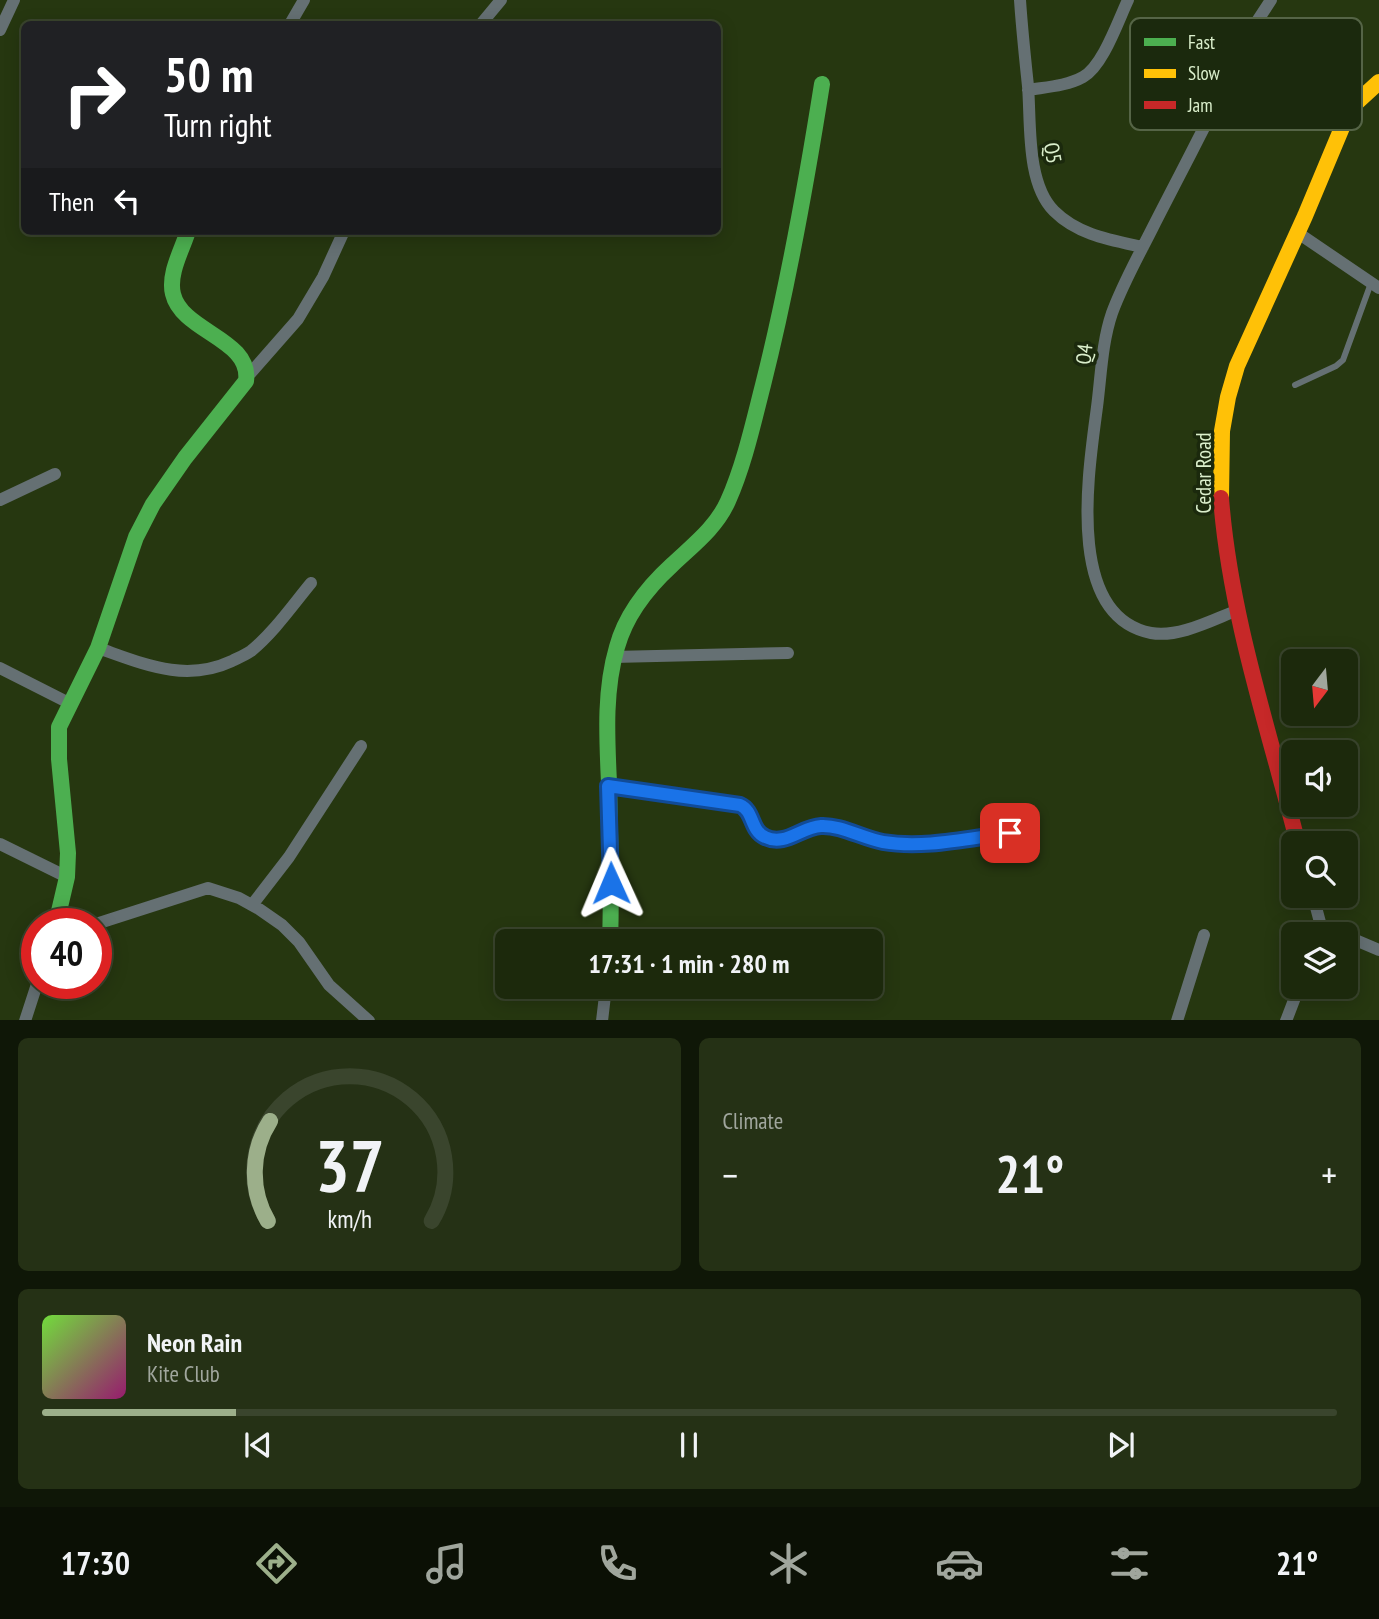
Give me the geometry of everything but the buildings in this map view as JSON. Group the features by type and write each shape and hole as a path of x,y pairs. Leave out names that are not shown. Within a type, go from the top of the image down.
{"street":[{"path":"0,30 14,0"},
{"path":"292,21 304,0"},
{"path":"484,21 501,0"},
{"name":"Q5","path":"1020,0 1033,160 1048,205 1078,230 1143,247"},
{"path":"1028,90 1067,83 1086,76 1093,69 1128,0"},
{"name":"Q4","path":"1259,18 1271,0"},
{"name":"Cedar Road","path":"1362,97 1379,82"},
{"path":"610,929 608,732 613,657 629,615 648,588 717,522 737,477 774,344 786,289 806,190 822,84"},
{"name":"Q4","path":"1202,130 1118,299 1106,334 1088,491 1087,529 1095,572 1103,596 1112,611 1122,620 1151,633 1173,632 1238,610"},
{"name":"Cedar Road","path":"1295,831 1238,610 1225,538 1221,450 1228,394 1239,363 1341,130"},
{"path":"1297,233 1375,285"},
{"path":"60,908 67,877 59,727 98,648 136,537 153,504 185,458 245,385 247,377 242,357 185,314 176,304 173,283 187,235"},
{"path":"247,377 298,319 323,277 342,235"},
{"path":"0,500 55,474"},
{"path":"98,648 150,666 176,671 198,672 213,668 248,653 268,635 311,583"},
{"path":"613,657 788,653"},
{"path":"0,668 69,703"},
{"path":"252,905 289,857 361,746"},
{"path":"608,786 740,805 749,812 757,832 775,839 784,839 819,826 883,842 906,844 1010,833"},
{"path":"0,844 67,877"},
{"path":"112,919 208,888 252,905 282,925 299,942 328,985 369,1020"},
{"path":"1178,1020 1204,935"},
{"path":"1358,941 1379,950"},
{"path":"25,1020 32,999"},
{"path":"602,1020 605,999"},
{"path":"1286,1020 1294,999"}],"lane":[{"path":"1295,385 1343,360 1375,285"}],"traffic: fast":[{"path":"610,929 607,715 613,664 626,623 639,602 663,573 717,520 739,473 781,310 822,84"},
{"path":"60,908 67,877 68,853 59,759 59,727 98,648 136,537 153,504 185,458 246,381 245,367 238,355 189,318 179,307 173,294 172,278 187,235"}],"traffic: slow":[{"path":"1362,97 1379,82"},
{"path":"1221,498 1222,431 1237,366 1341,130"}],"traffic: jam":[{"path":"1221,498 1242,629 1294,831"}],"route":[{"path":"611,883 608,786 744,806 757,832 775,839 784,839 819,826 883,842 906,844 1010,833"}]}
